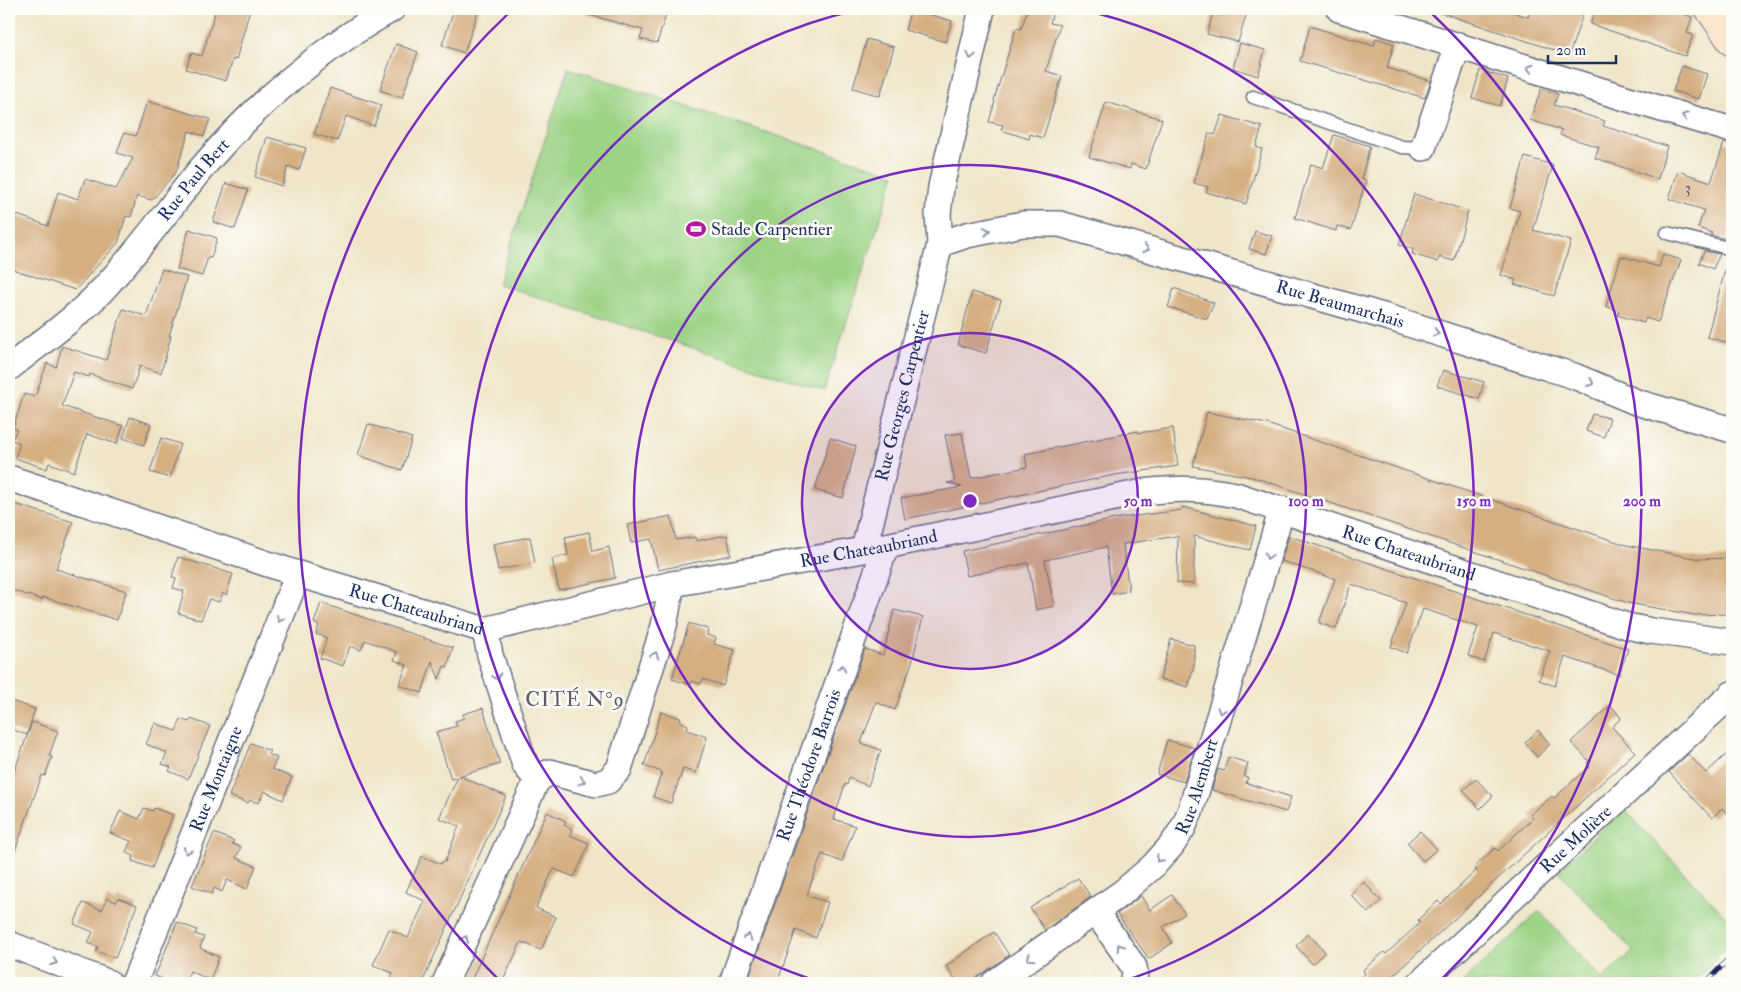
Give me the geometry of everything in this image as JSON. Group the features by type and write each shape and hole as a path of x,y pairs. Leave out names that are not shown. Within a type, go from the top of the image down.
{"street":[{"name":"Rue Paul Bert","path":"9,368 82,309 105,287 202,168 241,124 278,90 335,44 392,9"},
{"name":"Rue Georges Carpentier","path":"875,548 940,244 938,214 941,187 982,9"},
{"path":"1339,9 1732,130"},
{"path":"1709,9 1732,42"},
{"path":"1423,148 1458,45"},
{"name":"Rue Beaumarchais","path":"940,244 967,235 1023,224 1060,224 1390,318 1574,376 1636,402 1732,430"},
{"name":"Rue Chateaubriand","path":"9,478 298,574 485,630 672,584 875,548 1143,492 1175,488 1206,489 1282,509 1627,626 1732,642"},
{"name":"Rue Alembert","path":"994,983 1123,892 1153,866 1172,846 1183,828 1190,812 1282,509"},
{"name":"Rue Théodore Barrois","path":"732,983 875,548"},
{"name":"Rue Montaigne","path":"134,983 298,574"},
{"path":"445,983 537,780 550,772 596,784 608,780 619,769 664,626 672,584"},
{"path":"485,630 490,655 525,765 537,780"},
{"name":"Rue Molière","path":"1420,983 1732,694"},
{"path":"1096,912 1134,967 1135,973 1132,983"},
{"path":"9,944 108,983"}],"lane":[{"path":"1253,97 1402,147 1423,148"},
{"path":"1667,233 1732,249"}],"green space":[{"name":"Stade Carpentier","path":"568,68 895,174 824,391 498,284"},
{"path":"1624,809 1725,916 1732,910 1732,943 1693,983 1462,983 1539,911 1602,979 1633,951 1558,871"}],"building":[{"path":"216,9 250,9 236,60 233,59 226,81 186,69 191,53 202,56"},
{"path":"454,9 479,9 464,53 442,45"},
{"path":"586,9 641,9 666,15 657,43 640,39 643,30 586,14"},
{"path":"911,9 952,21 945,42 905,30"},
{"path":"1028,9 1054,9 1050,23 1060,25 1046,71 1062,76 1043,138 1030,134 1029,139 1001,130 1003,125 989,122 1016,28 1021,29"},
{"path":"1214,9 1248,9 1238,42 1207,34"},
{"path":"1442,9 1502,9 1528,17 1531,9 1567,9 1583,14 1569,55 1442,13"},
{"path":"1596,9 1678,9 1678,12 1692,17 1687,33 1693,35 1685,56 1590,24"},
{"path":"1310,26 1374,46 1376,38 1394,44 1387,68 1431,81 1425,98 1300,61"},
{"path":"867,39 894,47 880,96 853,88"},
{"path":"1240,43 1265,50 1258,76 1233,68"},
{"path":"396,44 418,52 402,98 380,90"},
{"path":"1682,66 1707,74 1699,99 1673,91"},
{"path":"1480,70 1508,79 1500,106 1472,98"},
{"path":"330,88 381,105 374,126 346,116 337,141 314,134"},
{"path":"1541,89 1558,94 1554,105 1605,121 1603,126 1667,146 1658,179 1595,158 1599,147 1560,135 1562,130 1530,120"},
{"path":"147,101 210,119 204,136 189,131 176,172 152,200 137,196 131,217 126,216 118,243 75,290 9,268 9,212 48,226 58,192 78,199 85,179 116,189 133,158 117,153 124,133 136,136"},
{"path":"1106,102 1162,119 1146,169 1131,164 1130,169 1089,157"},
{"path":"1222,115 1262,127 1256,147 1262,149 1246,204 1206,192 1208,187 1194,183 1209,133 1215,135"},
{"path":"1334,135 1370,146 1361,179 1366,180 1351,230 1337,226 1336,231 1295,218 1311,164 1323,168"},
{"path":"267,137 306,148 299,170 288,166 282,186 255,177"},
{"path":"1724,143 1732,144 1732,226 1727,239 1710,235 1712,233 1698,228 1704,210 1669,199 1678,171 1711,182"},
{"path":"1525,157 1553,165 1533,230 1571,241 1554,296 1514,284 1516,280 1501,275 1520,211 1510,208"},
{"path":"226,183 248,190 235,229 213,222"},
{"path":"1414,194 1468,211 1454,261 1439,257 1438,262 1412,254 1413,249 1399,245"},
{"path":"189,229 217,238 211,258 208,257 202,276 177,269"},
{"path":"1255,231 1272,236 1266,254 1249,249"},
{"path":"1704,251 1720,254 1713,269 1699,263"},
{"path":"1663,254 1681,260 1658,322 1645,318 1644,323 1617,315 1619,311 1606,306 1621,256 1659,267"},
{"path":"1727,263 1732,263 1732,344 1707,337"},
{"path":"162,269 187,277 169,336 171,336 161,373 140,366 132,389 90,374 89,377 74,372 62,406 123,426 117,444 87,434 74,472 49,463 47,469 15,458 20,443 12,440 17,429 13,428 24,394 35,397 47,363 56,367 62,346 106,360 123,309 146,316"},
{"path":"1174,288 1214,303 1207,319 1168,307"},
{"path":"972,292 1001,300 986,353 958,345"},
{"path":"1443,370 1484,382 1479,399 1437,386"},
{"path":"1207,412 1267,424 1626,545 1699,559 1732,558 1732,614 1694,615 1628,603 1256,478 1193,466"},
{"path":"1592,414 1610,418 1604,437 1586,431"},
{"path":"130,417 151,424 144,445 123,438"},
{"path":"368,424 412,438 402,470 358,455"},
{"path":"1173,428 1178,466 1115,475 905,519 901,498 962,487 947,483 955,482 945,435 962,433 971,478 1027,467 1025,454 1138,431 1138,433"},
{"path":"161,438 180,444 170,478 150,472"},
{"path":"830,438 856,446 843,498 815,490"},
{"path":"9,502 73,522 56,569 126,591 117,620 43,597 42,600 9,589"},
{"path":"1183,507 1256,526 1250,550 1194,536 1194,584 1177,583 1178,536 1123,544 1129,591 1112,594 1106,547 1045,560 1054,606 1036,610 1028,563 967,576 962,551 1120,518 1182,510"},
{"path":"671,516 676,540 695,537 696,541 727,535 731,555 658,570 651,539 631,543 627,525"},
{"path":"589,532 593,551 609,547 615,578 559,590 552,559 568,555 565,537"},
{"path":"1289,536 1628,649 1619,675 1565,657 1555,686 1539,680 1550,651 1494,633 1484,662 1468,656 1478,627 1423,609 1407,653 1391,647 1406,603 1351,584 1336,629 1319,623 1335,579 1281,561"},
{"path":"530,537 535,563 498,570 493,544"},
{"path":"178,557 233,574 226,595 223,593 219,602 209,599 201,620 178,613 184,591 173,588 176,578 172,577"},
{"path":"321,603 453,648 447,667 444,666 439,679 432,661 422,693 399,685 407,665 394,660 397,652 365,640 361,650 350,646 343,666 320,658 327,638 316,634 319,625 314,623"},
{"path":"894,610 923,617 912,662 895,710 876,702 861,743 881,750 868,786 849,778 847,785 845,784 834,819 855,826 842,862 822,854 809,889 807,896 828,902 816,938 796,930 777,983 747,983 865,649 883,655"},
{"path":"689,623 708,629 707,635 716,638 714,644 735,650 723,686 703,679 701,684 692,681 691,685 672,679"},
{"path":"1171,639 1194,645 1194,666 1188,687 1160,679"},
{"path":"9,700 35,709 27,735 9,728"},
{"path":"1611,705 1621,718 1612,727 1635,752 1385,983 1355,983 1365,974 1363,970 1384,952 1386,954 1420,923 1418,920 1428,910 1438,901 1441,904 1477,870 1474,867 1495,848 1498,851 1533,818 1530,815 1552,796 1554,798 1590,766 1587,763 1589,761 1571,742"},
{"path":"483,708 500,764 459,776 506,796 422,983 402,983 391,978 393,973 373,965 389,929 408,938 425,901 406,892 422,856 441,864 443,861 445,862 459,826 439,818 458,777 451,779 436,732 457,726 455,721 464,718 463,714"},
{"path":"661,712 681,718 680,721 688,725 687,730 707,737 696,773 683,769 671,803 653,797 662,772 644,766"},
{"path":"181,719 189,722 191,719 210,726 188,779 169,771 171,767 162,764 167,753 146,744 155,723 176,731"},
{"path":"32,722 58,731 49,756 52,757 45,776 42,775 11,862 9,862 9,786"},
{"path":"1538,730 1550,744 1537,757 1525,743"},
{"path":"1167,740 1195,748 1184,782 1157,774"},
{"path":"251,743 270,751 268,754 277,758 272,769 292,777 283,800 264,791 259,803 250,800 248,803 229,796"},
{"path":"1732,749 1732,819 1722,808 1712,818 1669,772 1688,754 1706,773"},
{"path":"1228,757 1248,763 1244,777 1248,777 1246,783 1291,797 1286,812 1212,790 1218,769 1224,771"},
{"path":"1476,779 1493,796 1480,809 1463,790"},
{"path":"144,808 153,811 154,808 173,815 152,868 132,861 134,856 126,852 131,841 110,833 120,811 139,819"},
{"path":"547,812 566,821 564,825 572,829 570,835 589,843 582,861 574,877 554,869 551,874 536,908 556,917 541,950 521,942 502,983 470,983"},
{"path":"1420,831 1437,849 1423,861 1407,843"},
{"path":"214,833 234,841 232,844 241,847 236,858 256,866 247,889 227,880 222,892 214,888 212,894 192,886"},
{"path":"1078,878 1091,897 1045,930 1030,908"},
{"path":"1364,882 1381,901 1368,913 1351,895"},
{"path":"1172,895 1185,914 1163,927 1172,943 1149,959 1117,914 1141,896 1150,910"},
{"path":"107,898 116,902 118,898 137,905 115,958 96,951 98,947 88,943 93,932 74,924 83,903 102,910"},
{"path":"177,922 197,930 195,934 204,937 200,948 219,957 210,980 190,971 185,983 173,983 155,976"},
{"path":"994,932 1009,955 969,983 958,983 946,966"},
{"path":"1308,933 1325,952 1312,964 1296,946"}],"railway":[{"path":"1706,983 1732,955"},
{"path":"1726,983 1732,977"}],"place":[{"name":"Stade Carpentier","path":"696,229"}],"district":[{"name":"CITÉ N°9","path":"575,699"}]}
